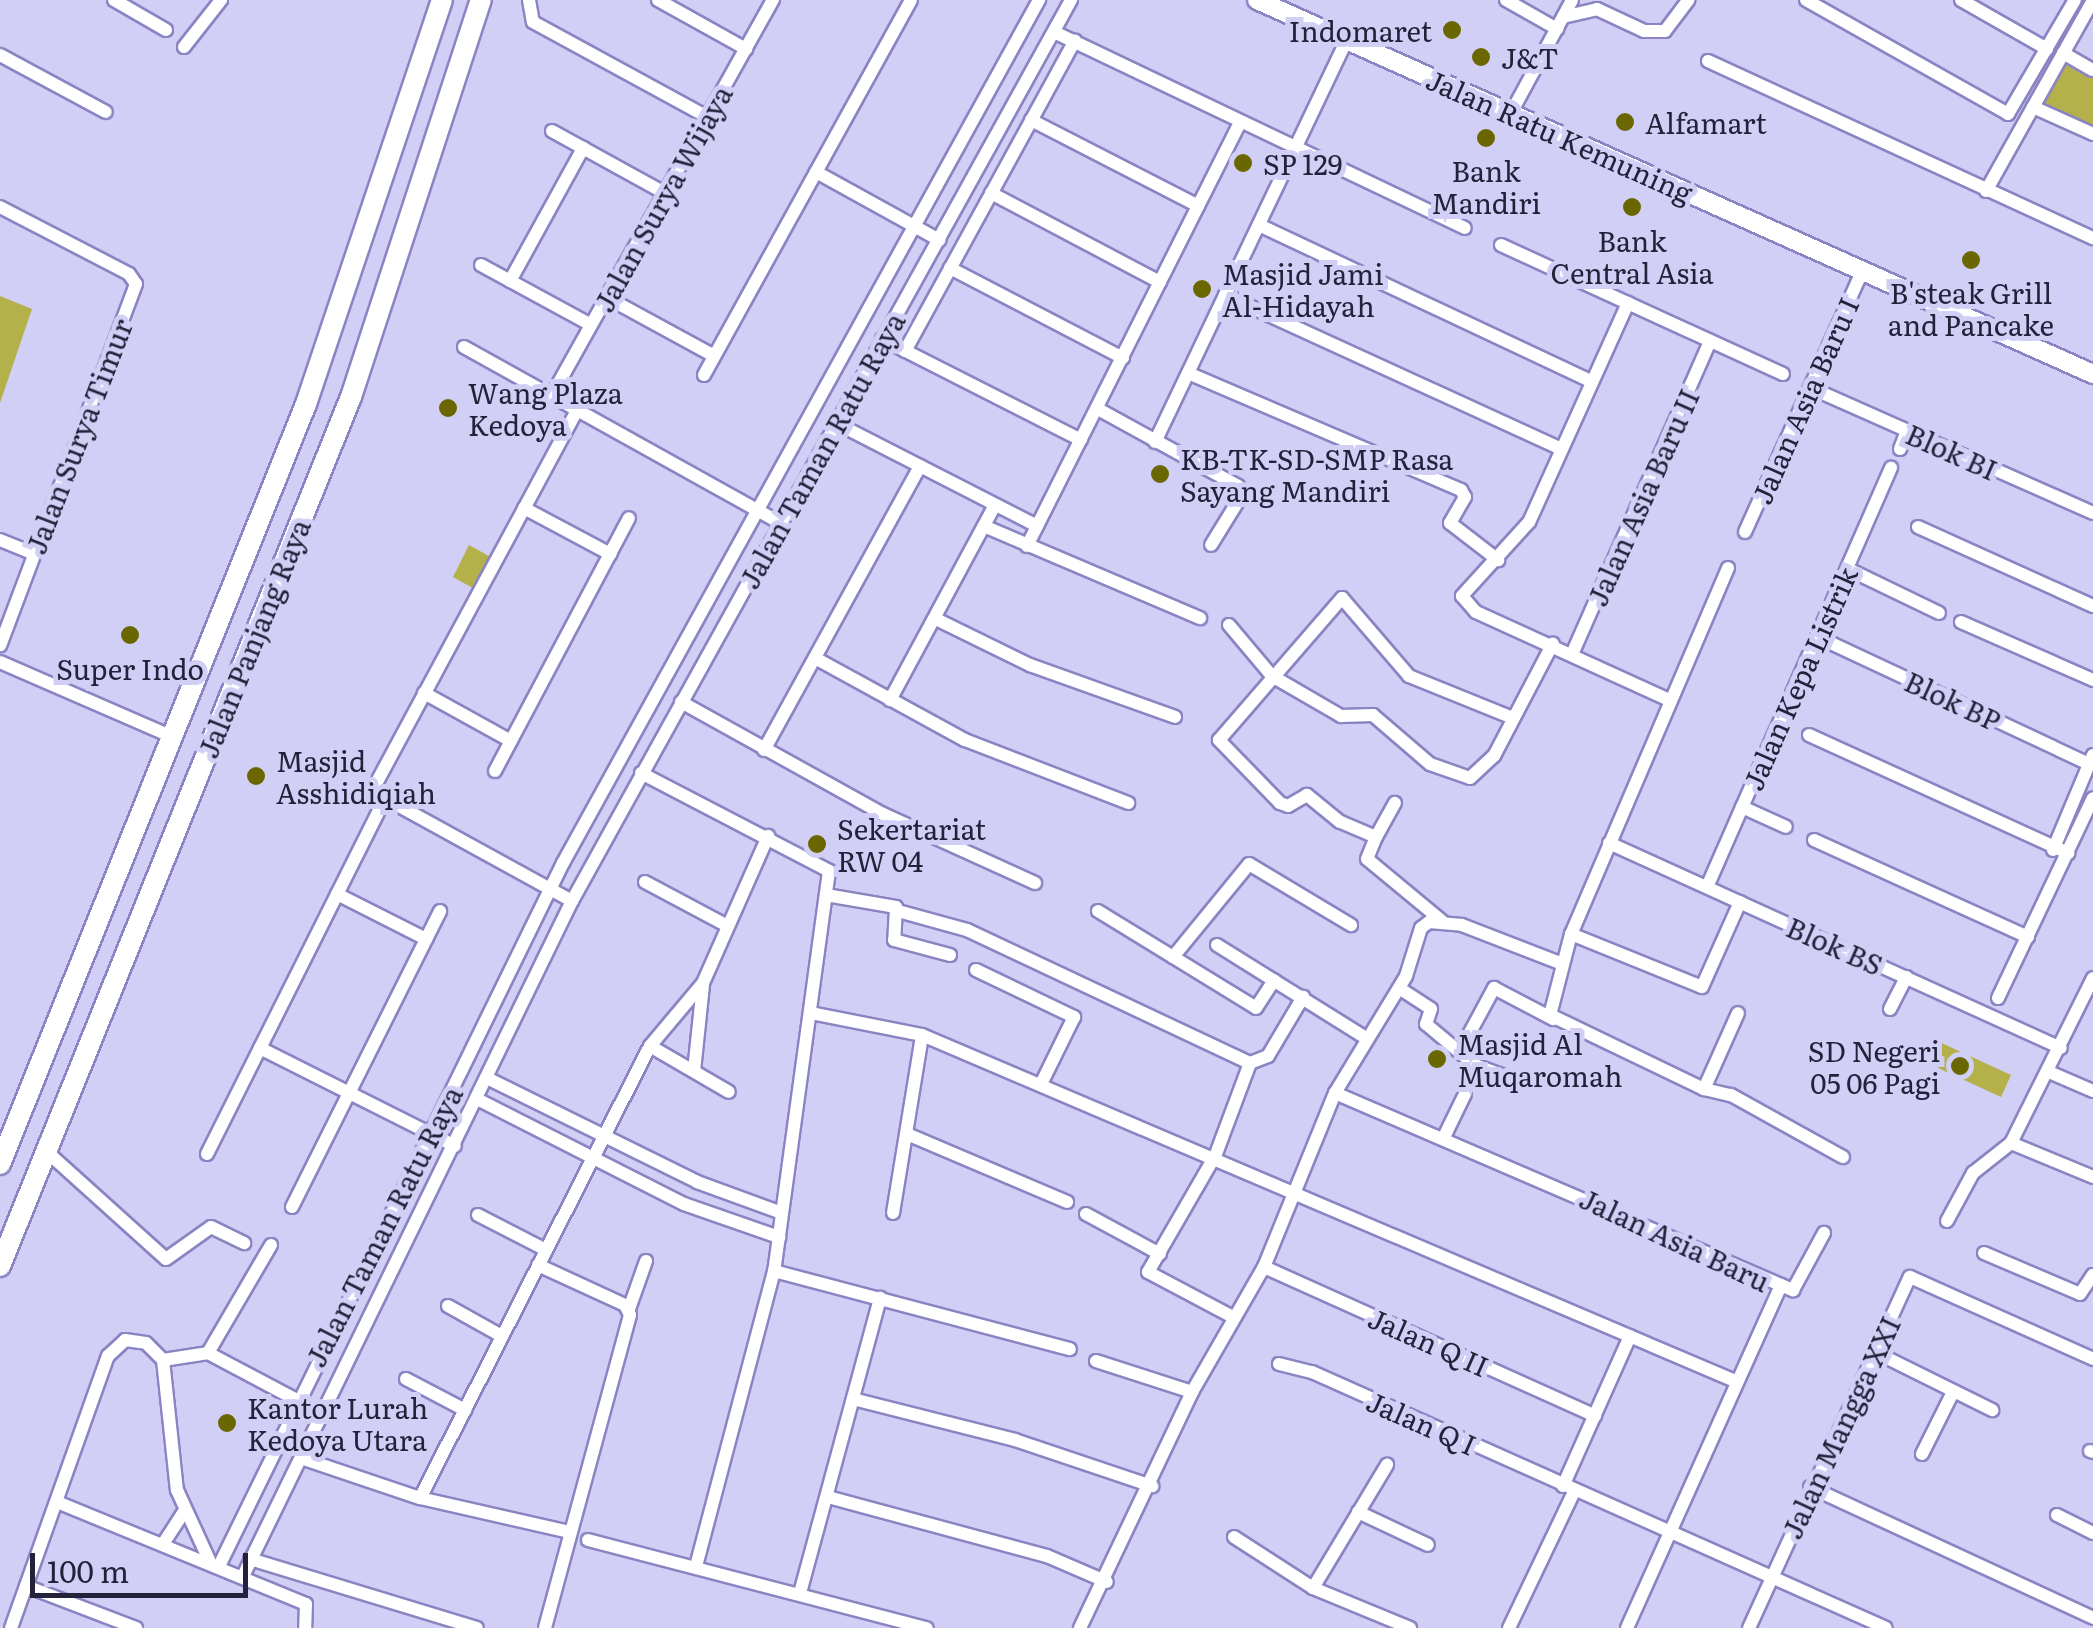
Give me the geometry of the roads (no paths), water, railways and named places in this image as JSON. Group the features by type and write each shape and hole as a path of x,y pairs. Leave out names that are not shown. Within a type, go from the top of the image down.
{"main road":[{"name":"Jalan Panjang Raya","path":"0,1164 175,738 357,259 442,0"},
{"name":"Jalan Panjang Raya","path":"0,1266 351,397 480,0"},
{"path":"371,216 380,228 403,231"},
{"path":"357,259 374,255 391,271"}],"street":[{"path":"114,0 166,30"},
{"path":"184,47 221,0"},
{"path":"528,0 532,22 707,117"},
{"path":"658,0 746,49"},
{"name":"Jalan Surya Wijaya","path":"552,395 773,0"},
{"path":"704,375 911,0"},
{"name":"Jalan Taman Ratu Raya","path":"215,1564 295,1399 562,895 758,510 1040,0"},
{"name":"Jalan Taman Ratu Raya","path":"243,1576 489,1079 562,895 641,773 777,521 1071,0"},
{"name":"Jalan Ratu Kemuning","path":"1257,0 2093,374"},
{"path":"1506,0 1560,23 1597,8 1654,33 1674,24 1688,0"},
{"path":"1512,113 1572,0"},
{"path":"1806,0 2005,114 2013,110 2075,0"},
{"path":"1961,0 2047,50"},
{"path":"1986,191 2093,0"},
{"path":"1054,32 1466,228"},
{"path":"905,350 1075,41"},
{"path":"1155,442 1346,41"},
{"path":"2064,53 2093,70"},
{"path":"0,56 106,112"},
{"path":"1708,61 2093,238"},
{"path":"2033,107 2093,134"},
{"path":"1031,120 1198,206"},
{"path":"1027,546 1240,122"},
{"path":"552,131 665,193"},
{"path":"510,281 583,148"},
{"path":"816,172 937,239"},
{"path":"992,193 1160,282"},
{"name":"Jalan Surya Timur","path":"0,207 129,274 136,284 0,645"},
{"path":"1259,224 1591,380"},
{"path":"1501,245 1783,374"},
{"path":"481,265 591,325"},
{"path":"950,268 1123,358"},
{"name":"Jalan Asia Baru I","path":"1745,532 1863,269"},
{"path":"1225,295 1561,448"},
{"path":"606,297 714,356"},
{"path":"1628,303 1529,522 1498,560 1467,588 1463,602 1667,699"},
{"path":"882,339 1081,440"},
{"name":"Jalan Asia Baru II","path":"1573,652 1710,341"},
{"path":"464,347 777,521"},
{"path":"1188,373 1462,490 1465,497 1450,523 1498,560"},
{"name":"Blok BI","path":"1811,388 2093,513"},
{"path":"1098,409 1240,490 1211,546"},
{"path":"562,895 384,801 374,787 578,410"},
{"path":"834,422 1037,526"},
{"path":"1900,449 1907,431"},
{"path":"764,750 920,466"},
{"name":"Jalan Kepa Listrik","path":"1707,887 1892,468"},
{"path":"890,700 994,505"},
{"path":"524,508 610,554"},
{"path":"495,771 629,518"},
{"path":"984,526 1200,618"},
{"path":"1918,527 2093,606"},
{"path":"0,540 34,554"},
{"path":"1553,1018 1560,962 1667,699 1728,568"},
{"path":"1848,569 1939,613"},
{"path":"1376,837 1340,822 1307,796 1288,806 1280,803 1219,740 1345,598 1409,676 1513,718"},
{"path":"936,619 1030,665 1174,717"},
{"path":"1960,622 2093,680"},
{"path":"1228,624 1272,676 1341,716 1376,717 1430,764 1463,777 1486,766 1553,643"},
{"name":"Blok BP","path":"1818,637 2091,760"},
{"path":"815,658 890,700 1043,774 1128,802"},
{"path":"0,662 175,738"},
{"path":"424,693 511,741"},
{"path":"681,702 883,814 1036,883"},
{"path":"1809,736 2068,853"},
{"path":"2057,867 2052,846 2091,760"},
{"path":"641,773 828,868 774,1271 696,1566"},
{"path":"1998,998 2093,798"},
{"path":"207,1154 384,801"},
{"path":"1395,803 1367,859 1442,921 1560,962"},
{"path":"1742,807 1786,827"},
{"path":"694,1071 703,983 768,836"},
{"path":"1814,840 2028,937"},
{"name":"Blok BS","path":"1609,843 2061,1048"},
{"path":"1173,957 1249,864 1351,925"},
{"path":"646,882 726,925"},
{"path":"337,894 426,938"},
{"path":"826,895 967,930 1250,1063 1268,1056 1304,997"},
{"path":"1572,934 1702,987 1740,902"},
{"path":"292,1206 440,910"},
{"path":"898,911 894,940 950,955"},
{"path":"1098,911 1256,1008 1274,980"},
{"path":"1080,1628 1108,1582 1192,1392 1231,1316 1264,1267 1296,1194 1298,1174 1364,1037 1399,988 1421,928 1442,921"},
{"path":"1217,945 1364,1037"},
{"path":"976,970 1074,1017 1042,1084"},
{"path":"1890,1009 1906,978"},
{"path":"1947,1221 1973,1174 2011,1143 2088,1002 2093,978"},
{"path":"420,1498 538,1265 596,1162 650,1046 703,983"},
{"path":"1399,988 1431,1008 1426,1024 1460,1051 1518,1081"},
{"path":"1460,1051 1494,988 1704,1089 1732,1095 1843,1157"},
{"path":"1704,1089 1738,1013"},
{"path":"811,1014 922,1035 1735,1381"},
{"path":"893,1212 922,1035"},
{"path":"650,1046 730,1092"},
{"path":"260,1048 453,1145"},
{"path":"1231,1316 1150,1275 1213,1160 1250,1063"},
{"path":"2049,1072 2093,1091"},
{"name":"Jalan Taman Ratu Raya","path":"489,1079 697,1182 782,1213"},
{"name":"Jalan Asia Baru","path":"1336,1093 1781,1285 1627,1628"},
{"path":"1444,1138 1465,1094"},
{"name":"Jalan Taman Ratu Raya","path":"478,1100 684,1204 780,1237"},
{"path":"907,1134 1067,1202"},
{"path":"2011,1143 2093,1177"},
{"path":"46,1151 166,1259 211,1227 244,1243"},
{"path":"1086,1214 1160,1254"},
{"path":"478,1215 546,1250"},
{"path":"1781,1285 1796,1288 1824,1233"},
{"path":"208,1353 272,1245"},
{"path":"1984,1253 2080,1294 2093,1275"},
{"path":"546,1628 629,1309 646,1262"},
{"path":"538,1265 629,1309"},
{"name":"Jalan Q II","path":"1264,1267 1595,1416"},
{"path":"774,1271 1070,1349"},
{"name":"Jalan Mangga XXI","path":"1749,1628 1810,1487 1910,1278 2093,1359"},
{"path":"800,1593 880,1298"},
{"path":"448,1306 502,1336"},
{"path":"1508,1628 1630,1336"},
{"path":"10,1628 116,1346 136,1340 163,1360 208,1353 295,1399"},
{"path":"1875,1352 1992,1410"},
{"path":"163,1360 184,1512 215,1564"},
{"path":"1096,1361 1192,1392"},
{"name":"Jalan Q I","path":"1279,1364 1886,1628"},
{"path":"406,1379 465,1410"},
{"path":"1922,1454 1952,1392"},
{"path":"853,1400 1015,1440 1152,1486"},
{"path":"301,1458 420,1498 570,1532"},
{"path":"1313,1588 1387,1465"},
{"path":"1810,1487 2093,1618"},
{"path":"828,1496 1048,1556 1108,1582"},
{"path":"56,1502 306,1604 306,1628"},
{"path":"163,1544 184,1512"},
{"path":"1358,1512 1428,1546"},
{"path":"2057,1515 2093,1533"},
{"path":"1234,1538 1313,1588 1410,1628"},
{"path":"588,1540 928,1628"},
{"path":"250,1559 476,1628"},
{"path":"26,1586 107,1623 136,1628"}],"place":[{"name":"Indomaret","path":"1452,30"},
{"name":"J&T","path":"1481,57"},
{"name":"Alfamart","path":"1625,122"},
{"name":"Bank Mandiri","path":"1486,138"},
{"name":"SP 129","path":"1243,163"},
{"name":"Bank Central Asia","path":"1632,207"},
{"name":"B'steak Grill and Pancake","path":"1971,260"},
{"name":"Masjid Jami Al-Hidayah","path":"1202,289"},
{"name":"Wang Plaza Kedoya","path":"448,408"},
{"name":"KB-TK-SD-SMP Rasa Sayang Mandiri","path":"1160,474"},
{"name":"Super Indo","path":"130,635"},
{"name":"Masjid Asshidiqiah","path":"256,776"},
{"name":"Sekertariat RW 04","path":"817,844"},
{"name":"Masjid Al Muqaromah","path":"1437,1059"},
{"name":"SD Negeri 05 06 Pagi","path":"1960,1066"},
{"name":"Kantor Lurah Kedoya Utara","path":"227,1423"}]}
